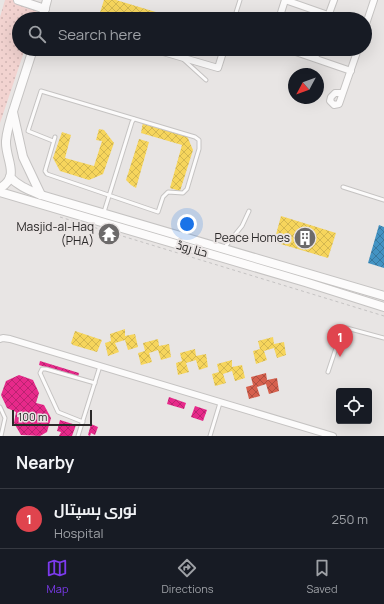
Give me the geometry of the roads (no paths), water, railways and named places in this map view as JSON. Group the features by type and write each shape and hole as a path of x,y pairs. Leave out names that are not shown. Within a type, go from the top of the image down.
{"street":[{"path":"18,0 45,9"},
{"path":"45,12 48,0"},
{"path":"281,12 285,0 315,12"},
{"path":"330,12 334,0"},
{"path":"370,12 374,0"},
{"path":"0,188 7,183 10,176 11,167 6,149 6,133 30,56"},
{"path":"178,56 218,68 222,56"},
{"path":"310,56 351,71"},
{"path":"342,93 335,93 331,97 330,101 334,105 339,104 356,56"},
{"path":"13,111 23,157 41,195"},
{"path":"0,140 6,133"},
{"path":"0,152 8,158"},
{"name":"حنا روڈ","path":"10,176 22,187 41,195 384,296"},
{"name":"حنا روڈ","path":"0,192 384,307"},
{"path":"206,253 209,244"},
{"path":"0,339 10,339 333,436"}],"lane":[{"path":"236,12 240,0"},
{"path":"181,57 206,80"},
{"path":"53,142 28,132 41,91 195,137 199,140 199,149 187,188 183,194 168,192 163,197 158,212 48,174 45,171 55,137"},
{"path":"103,213 134,119"},
{"path":"343,187 384,200"},
{"path":"224,249 234,239 249,211"},
{"path":"328,372 343,327 384,338"},
{"path":"78,436 100,366"},
{"path":"83,422 58,412 40,373 42,369 46,369 95,383"},
{"path":"210,436 220,403"},
{"path":"0,406 5,418 1,436"}],"place":[{"name":"Masjid-al-Haq (PHA)","path":"109,234"},
{"name":"Peace Homes","path":"305,238"},
{"name":"نوری ہسپتال","path":"340,357"}]}
